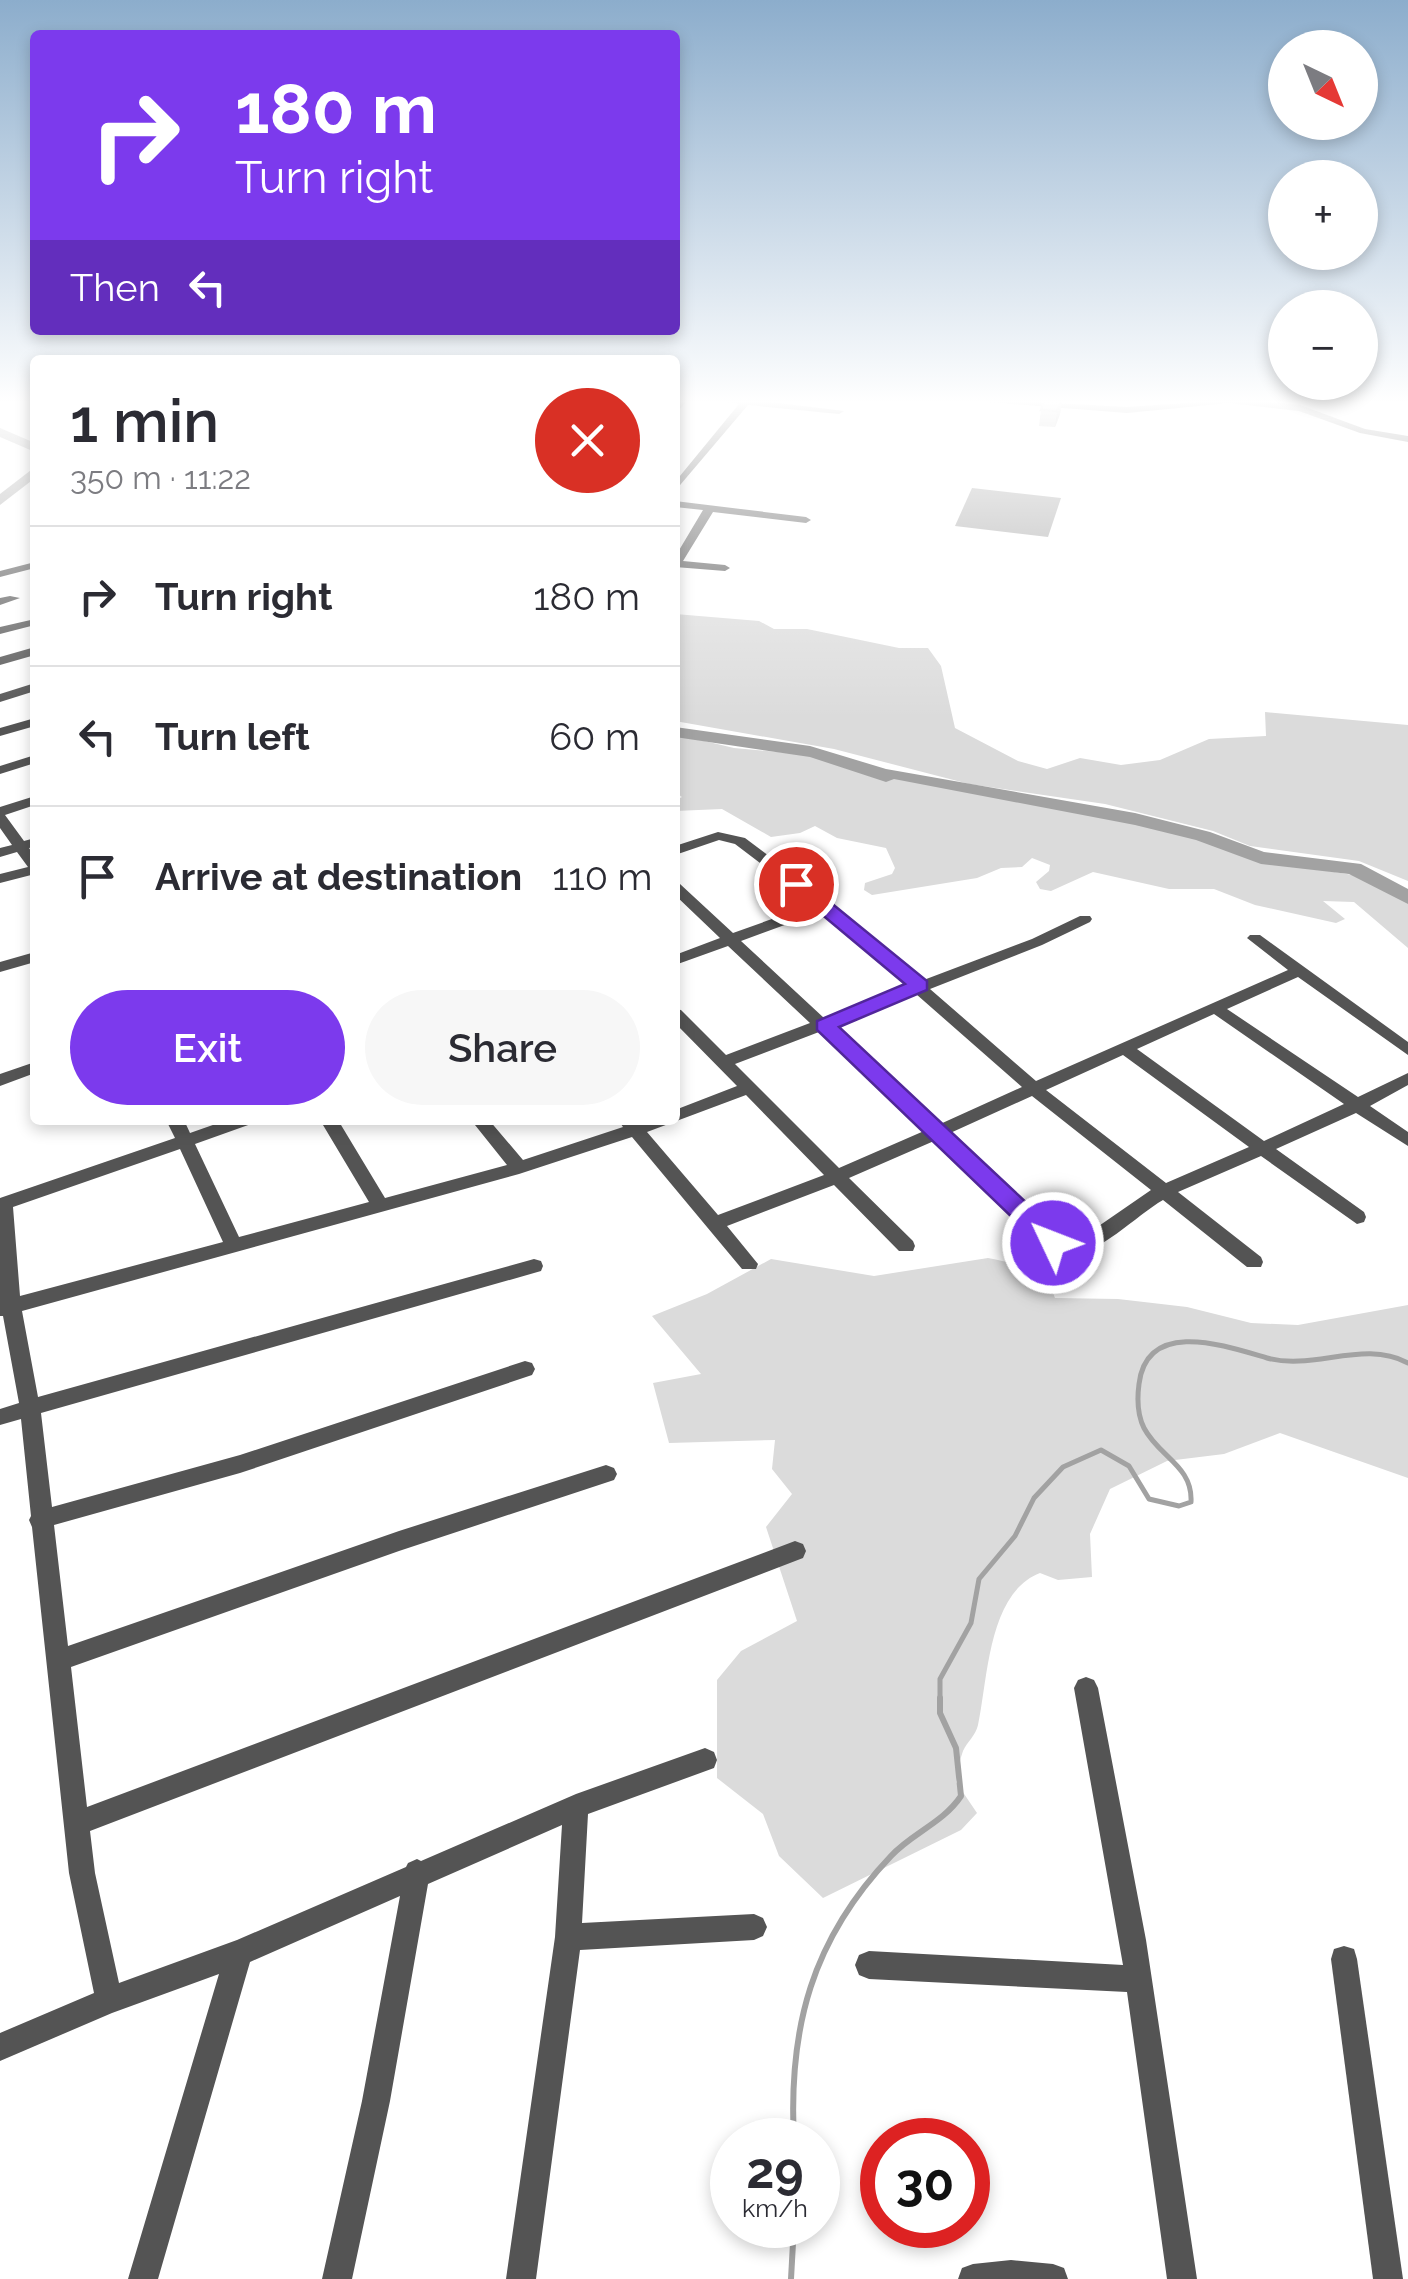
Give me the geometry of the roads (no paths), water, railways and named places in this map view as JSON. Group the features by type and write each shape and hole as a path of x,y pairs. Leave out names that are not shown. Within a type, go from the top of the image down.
{"street":[{"path":"684,505 806,520"},
{"path":"680,557 709,509"},
{"path":"680,564 725,568"},
{"path":"0,574 30,566"},
{"path":"0,602 14,598"},
{"path":"0,631 30,623"},
{"path":"0,661 30,652"},
{"path":"0,698 30,689"},
{"path":"0,732 30,723"},
{"path":"0,770 30,761"},
{"path":"0,853 28,844 0,815 30,802"},
{"path":"680,849 718,836 730,836 824,905 1033,1088 1254,1262"},
{"path":"0,879 30,870"},
{"path":"680,892 1053,1243 1066,1250 1082,1247 1162,1192 1205,1177 1262,1145 1408,1078"},
{"path":"680,958 824,905"},
{"path":"722,1063 825,1026 1085,919"},
{"path":"1254,938 1408,1050"},
{"path":"0,968 30,958"},
{"path":"716,1223 834,1178 1298,971"},
{"path":"1217,1009 1408,1140"},
{"path":"680,1019 834,1178 906,1246"},
{"path":"1127,1050 1357,1218"},
{"path":"2,1074 30,1068"},
{"path":"680,1114 748,1088"},
{"path":"178,1125 233,1244"},
{"path":"108,2000 76,1824 30,1408 6,1308 2,1205 230,1125"},
{"path":"332,1125 380,1205"},
{"path":"484,1125 519,1168"},
{"path":"6,1308 519,1168 631,1125 748,1264"},
{"path":"0,1417 534,1266"},
{"path":"40,1520 240,1464 525,1369"},
{"path":"60,1660 399,1541 606,1474"},
{"path":"76,1824 795,1551"},
{"path":"1086,1688 1139,1980 1182,2279"},
{"path":"2,2050 108,2000 240,1953 576,1806 705,1760"},
{"path":"521,2279 568,1937 576,1806"},
{"path":"337,2279 376,2101 418,1872"},
{"path":"568,1937 754,1927"},
{"path":"143,2279 240,1953"},
{"path":"1344,1959 1388,2279"},
{"path":"869,1965 1139,1980"},
{"path":"973,2279 1011,2275 1053,2279"}],"waterway":[{"path":"680,733 810,751 886,776 891,773 1135,819 1203,836 1261,858 1354,868 1408,898"},
{"path":"793,2118 801,2023 824,1953 864,1887 891,1856 945,1814 961,1796 956,1748 940,1713 940,1679 971,1623 979,1579 1015,1536 1034,1498 1063,1467 1101,1450 1129,1466 1149,1499 1179,1506 1191,1502 1187,1479 1144,1428 1138,1401 1145,1363 1157,1350 1172,1344 1211,1344 1285,1361 1374,1354 1408,1363"},
{"path":"791,2279 793,2248"}]}
